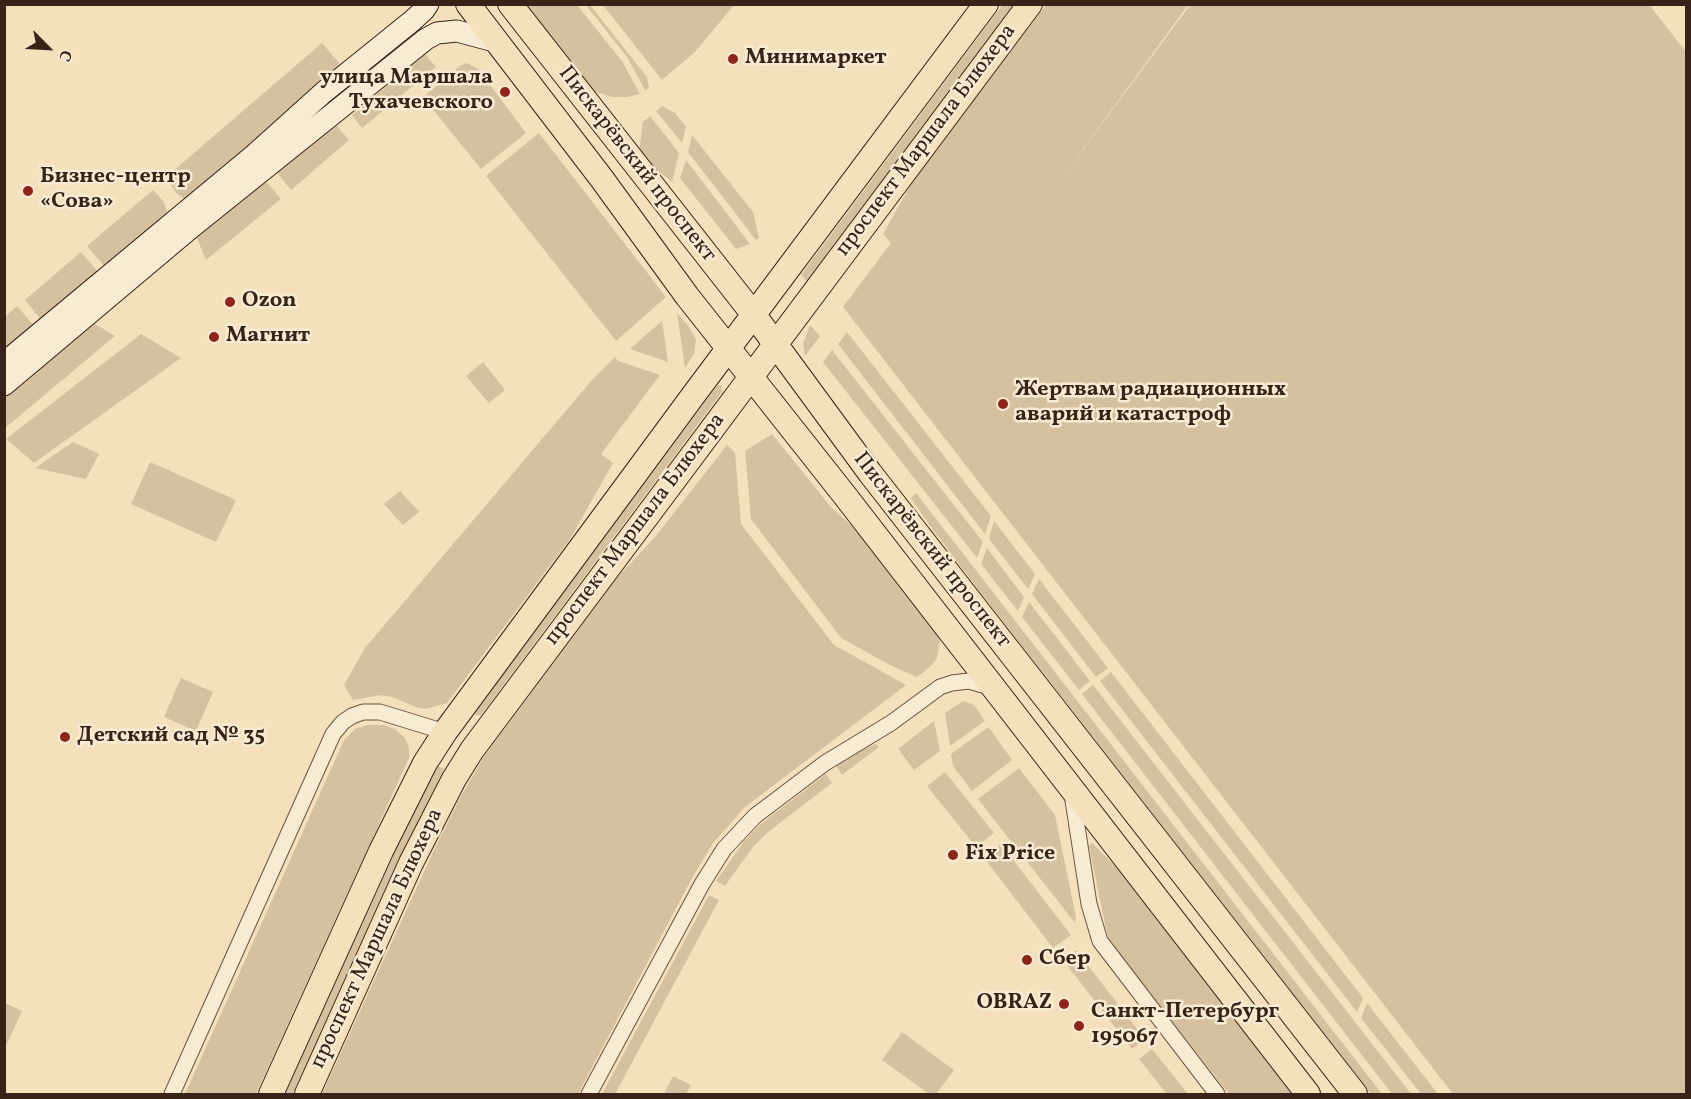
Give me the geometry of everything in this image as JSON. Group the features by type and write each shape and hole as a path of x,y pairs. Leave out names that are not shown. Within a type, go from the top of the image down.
{"main road":[{"name":"Пискарёвский проспект","path":"468,4 602,179 687,296 1308,1095"},
{"name":"Пискарёвский проспект","path":"510,4 754,315 870,473 1355,1095"},
{"name":"проспект Маршала Блюхера","path":"271,1095 381,850 425,763 445,732 986,4"},
{"name":"проспект Маршала Блюхера","path":"307,1095 411,863 454,779 472,750 1030,4"},
{"path":"445,732 472,750"}],"street":[{"path":"4,363 254,155 324,92 424,10 428,4"},
{"path":"4,385 194,226 426,39 437,33 457,31 498,42"},
{"path":"589,1095 702,884 724,849 755,816 825,763 883,728 940,687 969,681 993,688"},
{"path":"172,1095 333,734 351,716 363,712 380,712 445,732"},
{"path":"1072,790 1089,904 1100,941 1216,1095"}],"shaded area":[{"path":"1003,4 1013,5 807,281 801,275"},
{"path":"525,5 577,5 622,61 640,94 612,97 590,90"},
{"path":"586,5 590,5 647,77 649,88 645,90 627,57"},
{"path":"603,5 734,5 695,52 662,80"},
{"path":"1046,5 1188,5 1054,189 1190,5 1653,5 1651,7 1686,52 1686,1094 1453,1094 843,307 891,243 883,234 914,179"},
{"path":"322,43 340,64 261,138 186,200 176,193 166,177"},
{"path":"425,54 436,67 362,128 352,115"},
{"path":"467,63 478,69 526,133 481,169 423,97 461,65"},
{"path":"662,106 675,113 686,127 682,143 656,111"},
{"path":"650,116 679,153 672,182 642,158 639,151 643,122"},
{"path":"337,126 349,140 291,190 275,170"},
{"path":"539,133 666,297 616,341 486,176"},
{"path":"692,135 753,212 759,238 756,240 688,152"},
{"path":"686,160 750,244 736,249 680,178"},
{"path":"264,179 281,199 206,260 196,236"},
{"path":"153,190 164,202 168,215 106,268 87,246"},
{"path":"81,252 99,273 42,321 25,300"},
{"path":"17,306 35,327 5,353 5,317"},
{"path":"677,313 696,340 694,354 685,368"},
{"path":"662,321 668,362 630,349"},
{"path":"92,322 115,336 5,428 5,396"},
{"path":"810,325 820,336 805,356 803,344"},
{"path":"847,332 991,516 985,534 838,344"},
{"path":"141,334 181,358 34,463 6,439"},
{"path":"832,350 983,542 977,558 823,362"},
{"path":"615,357 618,361 660,375 601,454 613,463 570,539 447,703 426,709 381,695 353,700 344,685 365,648 592,380"},
{"path":"483,362 505,390 489,403 466,376"},
{"path":"718,385 721,385 722,392 481,715 476,715 474,713"},
{"path":"772,434 831,507 864,537 938,634 940,642 937,658 917,677 841,638 751,519 745,451"},
{"path":"73,442 99,454 86,479 35,468"},
{"path":"727,445 735,453 741,524 834,645 906,685 745,807 713,843 691,880 578,1094 322,1094 434,850 483,758 614,581 655,537"},
{"path":"150,462 236,500 216,542 131,504"},
{"path":"400,491 419,512 403,525 384,504"},
{"path":"916,493 1382,1094 1371,1094 981,593 911,498"},
{"path":"994,521 1035,574 1028,589 989,539"},
{"path":"987,548 1024,597 1018,611 981,564"},
{"path":"1039,579 1108,668 1096,677 1032,594"},
{"path":"1029,602 1090,681 1079,690 1022,617"},
{"path":"1111,672 1363,998 1357,1012 1100,681"},
{"path":"181,678 213,692 196,731 164,717"},
{"path":"1093,685 1411,1094 1392,1094 1082,694"},
{"path":"963,701 974,705 985,721 950,746 945,713"},
{"path":"934,721 940,751 914,770 898,749"},
{"path":"368,725 384,725 396,730 405,738 409,758 256,1094 185,1094 344,740 355,729"},
{"path":"987,728 1012,760 972,791 953,766 951,754"},
{"path":"876,744 879,747 842,775 836,766 851,755"},
{"path":"437,766 444,769 398,861 293,1094 285,1094 391,858"},
{"path":"1019,768 1055,815 1076,917 1075,923 978,799"},
{"path":"945,772 994,833 976,847 927,786"},
{"path":"826,774 832,783 768,832 753,847 725,886 716,881 745,840 762,823"},
{"path":"1092,843 1135,886 1296,1094 1229,1094 1116,950 1107,934 1089,846"},
{"path":"1001,844 1071,935 1053,948 984,858"},
{"path":"709,895 719,900 615,1094 602,1094"},
{"path":"1076,950 1145,1039 1132,1049 1063,960"},
{"path":"5,1003 22,1011 7,1044 5,1043"},
{"path":"1367,1003 1438,1094 1421,1094 1361,1018"},
{"path":"902,1032 954,1070 936,1094 929,1094 882,1060"},
{"path":"1152,1049 1188,1094 1167,1094 1139,1059"},
{"path":"673,1076 691,1085 686,1094 664,1094"}],"place":[{"name":"Минимаркет","path":"733,59"},
{"name":"улица Маршала Тухачевского","path":"505,92"},
{"name":"Бизнес-центр «Сова»","path":"28,191"},
{"name":"Ozon","path":"230,302"},
{"name":"Магнит","path":"214,337"},
{"name":"Жертвам радиационных аварий и катастроф","path":"1003,404"},
{"name":"Детский сад № 35","path":"65,737"},
{"name":"Fix Price","path":"953,855"},
{"name":"Сбер","path":"1027,960"},
{"name":"OBRAZ","path":"1064,1004"},
{"name":"Санкт-Петербург 195067","path":"1079,1026"}]}
